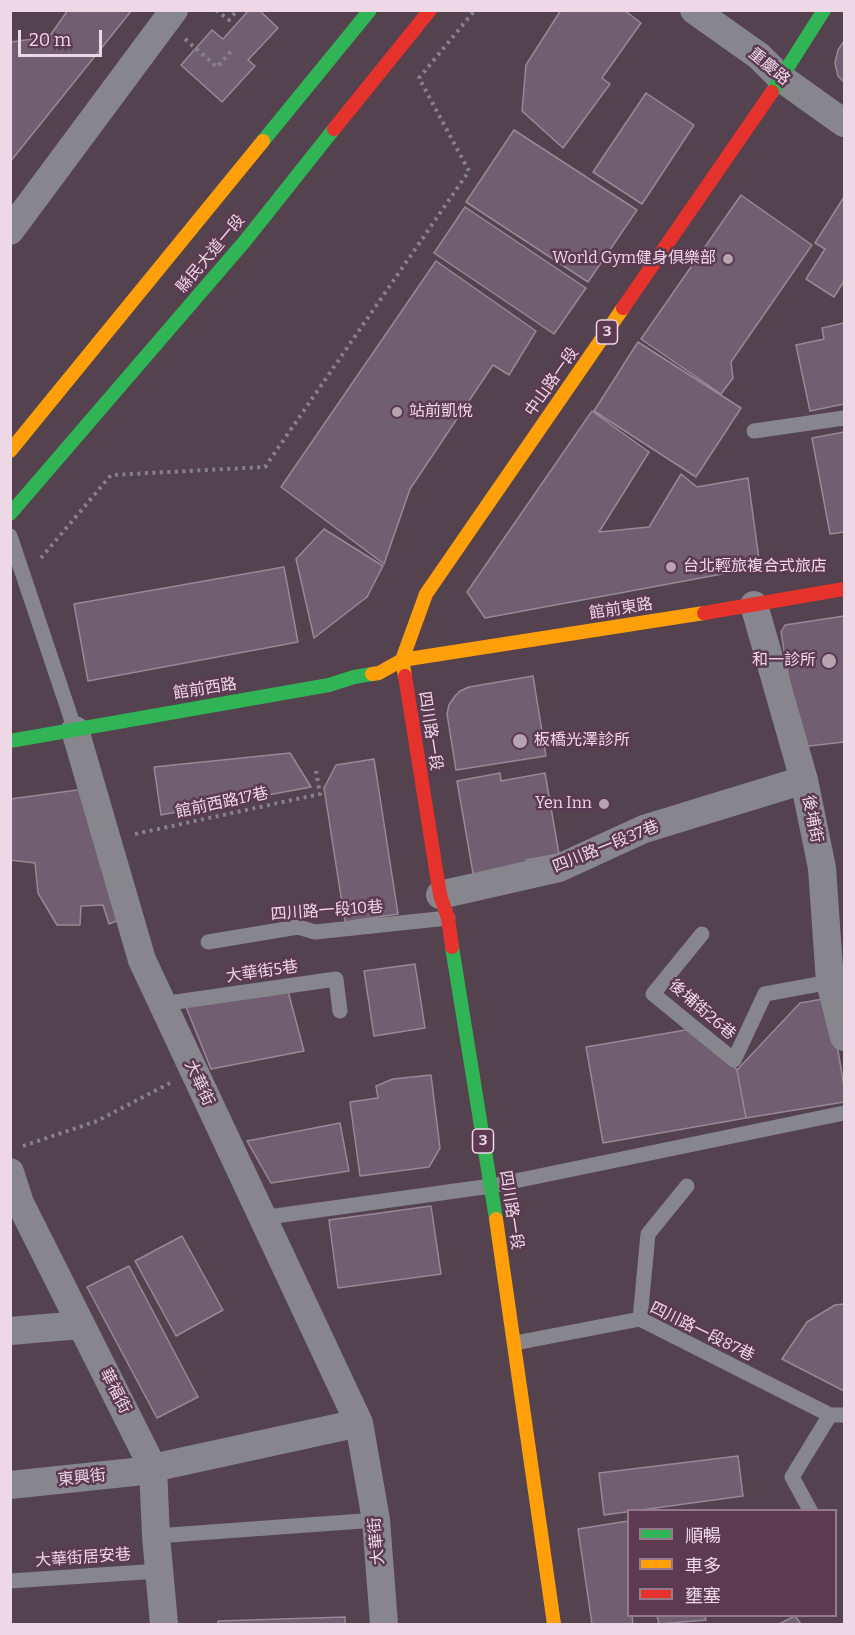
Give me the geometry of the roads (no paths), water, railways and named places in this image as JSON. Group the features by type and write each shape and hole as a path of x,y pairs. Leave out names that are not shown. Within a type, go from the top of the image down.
{"main road":[{"name":"縣民大道一段","path":"10,452 370,10"},
{"name":"縣民大道一段","path":"10,514 245,241 430,10"},
{"name":"中山路一段","path":"402,660 426,594 781,78 824,10"},
{"name":"館前東路","path":"402,660 844,589"},
{"name":"館前西路","path":"10,741 329,685 354,677 380,673 402,660"},
{"name":"四川路一段","path":"402,660 491,1186 554,1624"}],"street":[{"name":"重慶路","path":"694,10 759,56 781,78 844,123"},
{"path":"10,231 176,22"},
{"name":"後埔街","path":"754,605 804,780 833,866 830,982 844,1037"},
{"name":"大華街","path":"75,730 142,960 359,1423 376,1520 384,1624"},
{"name":"四川路一段37巷","path":"444,907 559,868 644,829 804,780"},
{"name":"華福街","path":"16,1160 20,1203 153,1468 164,1624"},
{"path":"10,1331 81,1325"},
{"path":"153,1468 359,1423"},
{"name":"東興街","path":"10,1485 123,1474 153,1468"}],"lane":[{"path":"754,431 844,418"},
{"path":"10,536 75,730"},
{"name":"四川路一段10巷","path":"208,942 298,927 315,932 444,907"},
{"name":"後埔街26巷","path":"702,934 653,994 734,1060 765,994 830,982"},
{"name":"大華街5巷","path":"162,1004 336,979 340,1011"},
{"path":"261,1218 491,1186 844,1113"},
{"path":"640,1319 648,1234 687,1186"},
{"name":"四川路一段87巷","path":"515,1343 640,1319 837,1415 792,1477 809,1509"},
{"path":"156,1536 376,1520"},
{"name":"大華街居安巷","path":"10,1581 159,1571"}],"place":[{"name":"World Gym健身俱樂部","path":"728,259"},
{"name":"站前凱悅","path":"397,412"},
{"name":"台北輕旅複合式旅店","path":"671,567"},
{"name":"和一診所","path":"829,661"},
{"name":"板橋光澤診所","path":"520,741"},
{"name":"Yen Inn","path":"604,804"}]}
